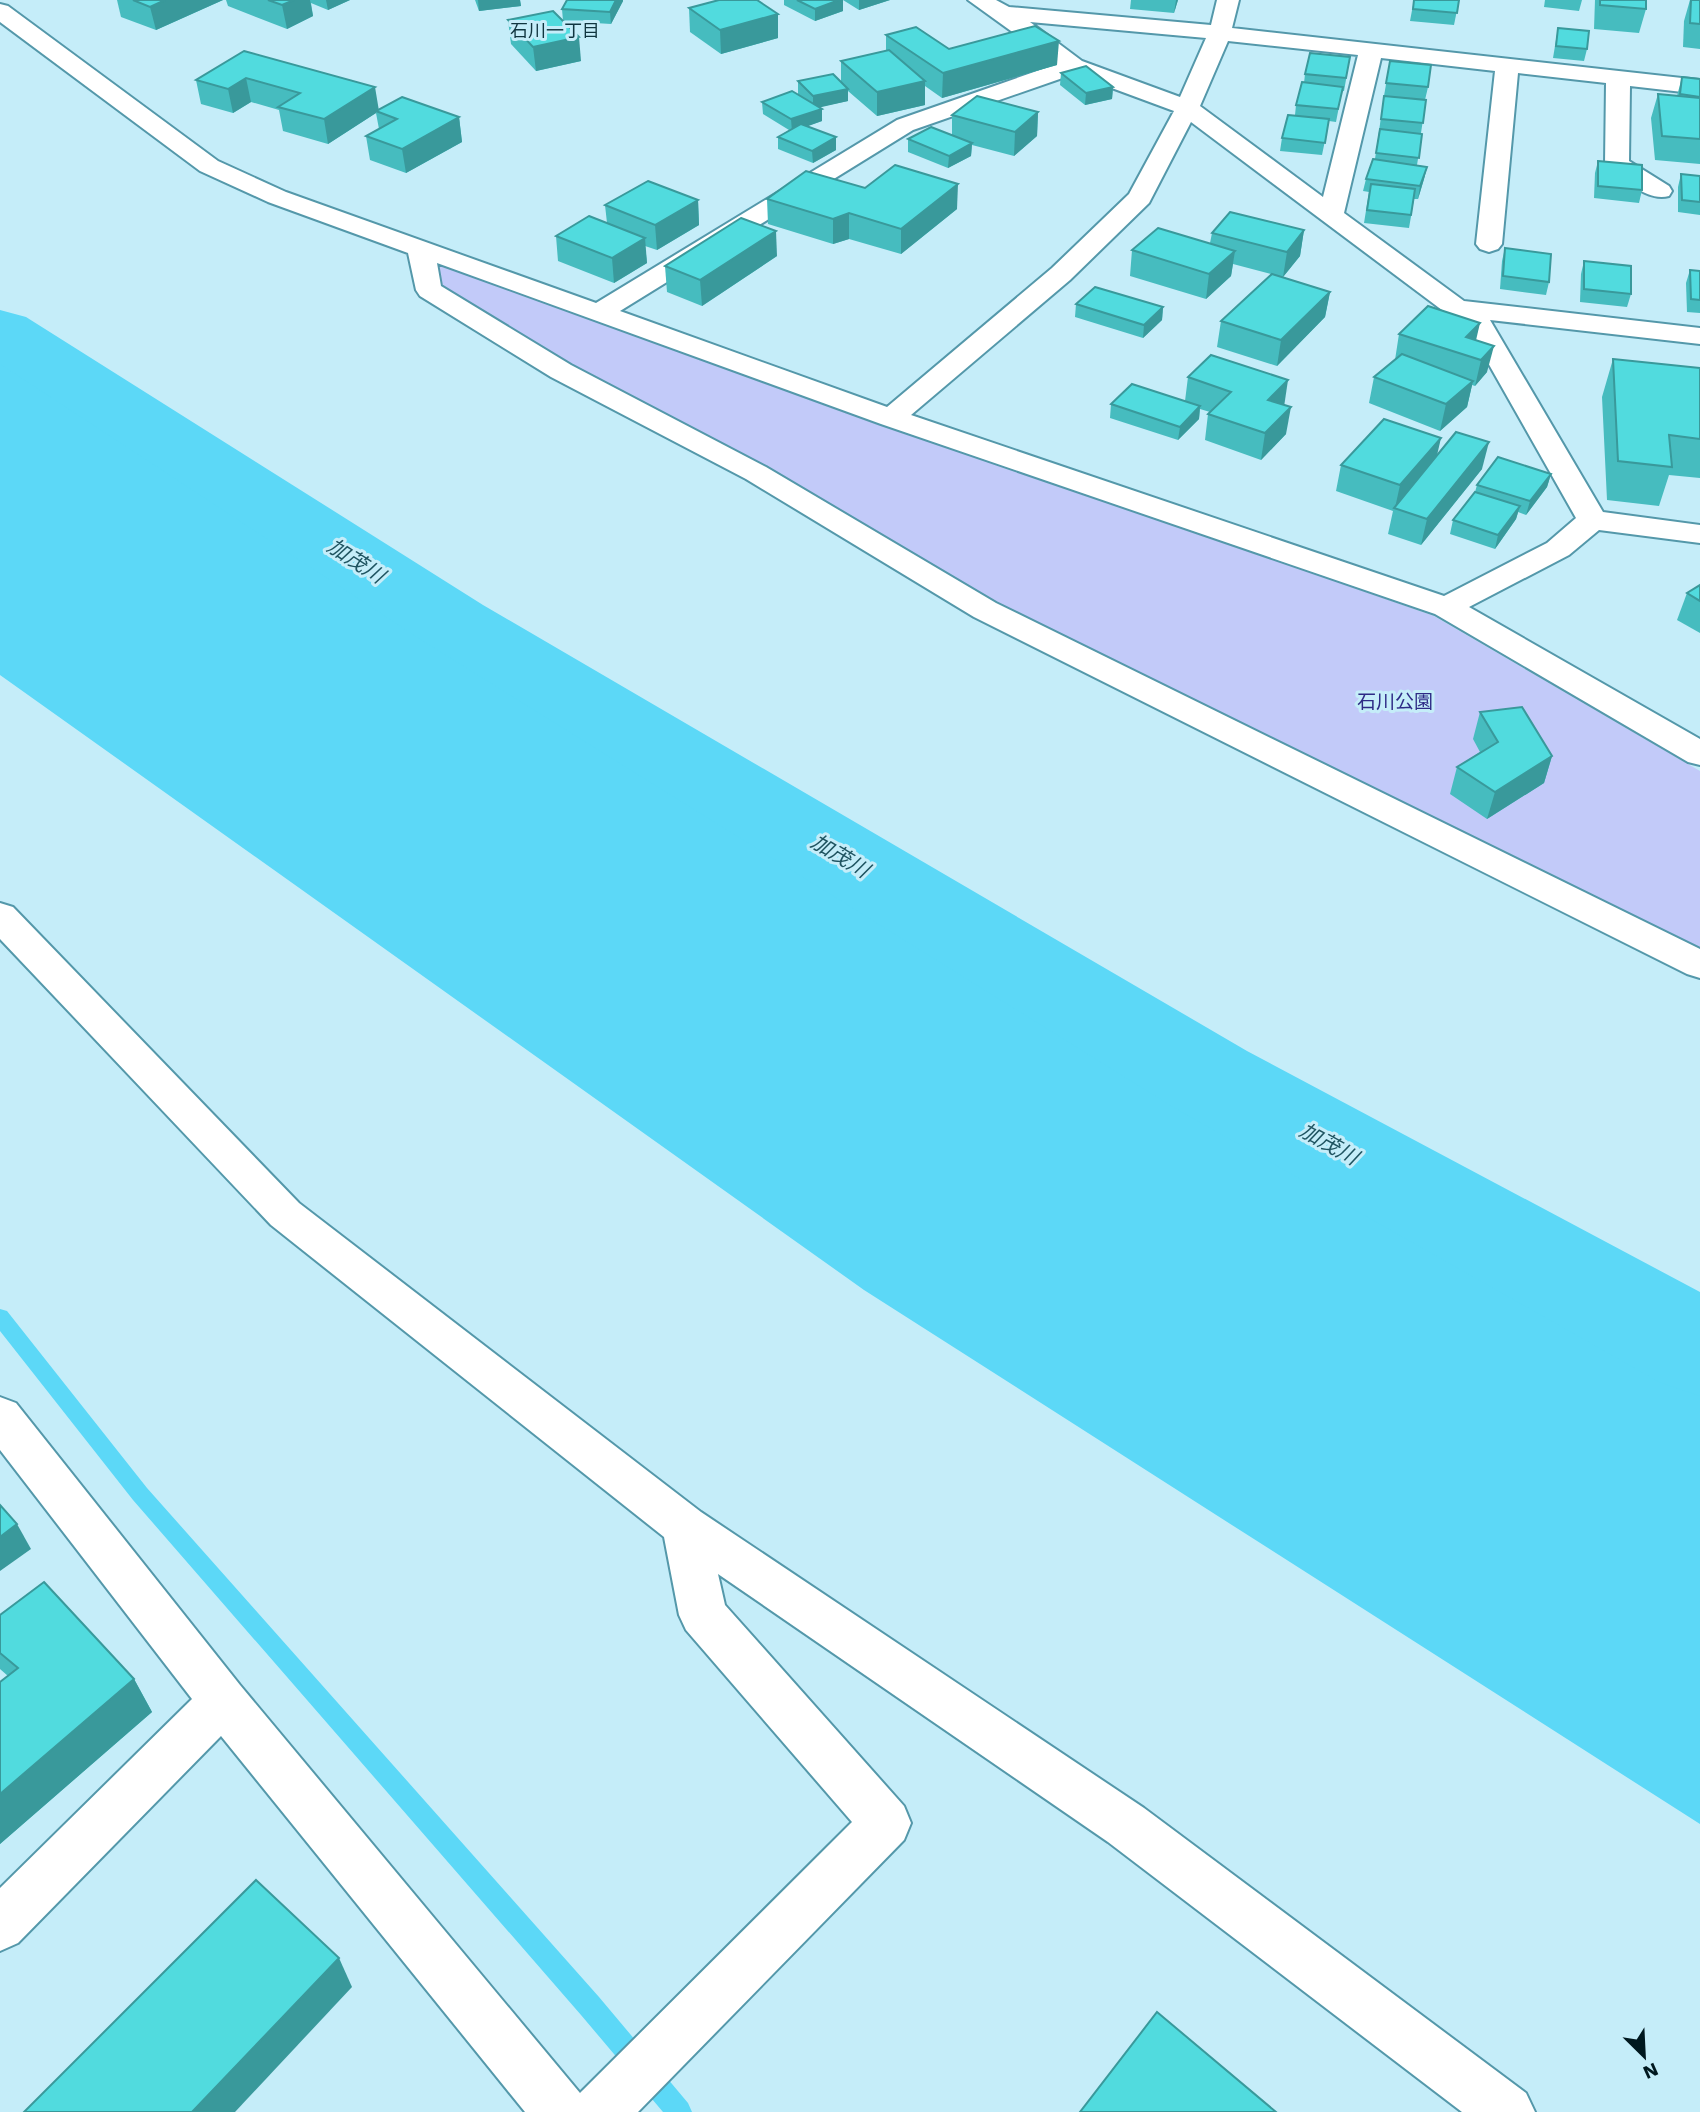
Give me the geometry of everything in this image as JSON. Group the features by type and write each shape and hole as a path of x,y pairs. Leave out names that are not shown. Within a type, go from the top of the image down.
{"street":[{"path":"979,0 1004,13 1074,66 1187,108 1481,326 1592,520"},
{"path":"891,418 1061,274 1140,198 1187,108 1220,33 1228,0"},
{"path":"0,11 209,166 276,197 891,418 1446,607 1700,754"},
{"path":"1004,13 1220,33 1700,87"},
{"path":"1331,215 1371,50"},
{"path":"1489,244 1507,65"},
{"path":"597,314 905,125 1074,66"},
{"path":"1618,77 1616,164 1660,191"},
{"path":"421,251 429,290 561,371 756,473 985,610 1700,965"},
{"path":"1456,307 1700,336"},
{"path":"1446,607 1558,549 1592,520 1700,534"},
{"path":"0,916 285,1214 685,1526 1126,1825 1507,2112"},
{"path":"0,1416 223,1701 560,2112"},
{"path":"599,2112 886,1823 702,1615 685,1526"},
{"path":"0,1925 223,1701"}],"green space":[{"name":"石川公園","path":"432,262 1434,616 1700,771 1700,958 993,603 437,288"}],"shaded area":[{"path":"0,322 146,449 1171,1095 1700,1366 1700,1824 864,1290 0,675"}],"building":[{"path":"133,0 165,0 150,7"},
{"path":"268,0 294,0 282,5"},
{"path":"567,0 616,0 610,12 562,9"},
{"path":"719,0 757,0 778,14 720,30 689,8"},
{"path":"797,0 839,0 815,9"},
{"path":"1414,0 1459,0 1457,13 1413,9"},
{"path":"1600,0 1646,0 1646,9 1600,5"},
{"path":"1691,0 1700,0 1700,24 1690,23"},
{"path":"553,11 579,37 533,47 508,20"},
{"path":"1035,26 1059,41 943,73 886,35 916,27 949,49"},
{"path":"1558,28 1589,31 1587,49 1556,46"},
{"path":"889,50 925,81 877,92 841,61"},
{"path":"244,51 375,87 324,119 278,107 300,93 246,78 228,89 196,80"},
{"path":"1310,53 1350,57 1346,78 1305,74"},
{"path":"1390,61 1431,65 1428,87 1386,83"},
{"path":"1086,66 1113,87 1086,93 1061,73"},
{"path":"833,74 848,89 813,96 798,81"},
{"path":"1682,77 1700,79 1700,97 1680,94"},
{"path":"1302,82 1343,87 1338,109 1296,105"},
{"path":"792,91 822,109 791,119 762,102"},
{"path":"1658,94 1700,98 1700,139 1662,136"},
{"path":"977,96 1038,112 1015,132 952,115"},
{"path":"1384,96 1426,100 1423,123 1381,119"},
{"path":"402,97 459,117 402,149 366,136 397,119 376,111"},
{"path":"1288,115 1329,119 1325,143 1282,138"},
{"path":"801,124 836,137 812,151 778,137"},
{"path":"931,127 972,143 949,156 908,139"},
{"path":"1380,129 1422,134 1419,158 1376,153"},
{"path":"1373,159 1427,167 1420,186 1366,179"},
{"path":"1598,161 1642,165 1642,190 1598,186"},
{"path":"895,165 958,184 901,229 849,213 833,219 767,199 806,171 865,188"},
{"path":"1681,174 1700,176 1700,202 1682,200"},
{"path":"648,181 698,200 655,225 605,205"},
{"path":"1371,184 1415,189 1411,215 1367,210"},
{"path":"1230,212 1304,230 1287,252 1212,233"},
{"path":"589,216 645,238 612,258 556,236"},
{"path":"741,218 776,231 700,280 665,266"},
{"path":"1158,228 1235,251 1209,274 1132,250"},
{"path":"1505,248 1551,254 1549,282 1503,276"},
{"path":"1584,261 1631,266 1631,294 1584,289"},
{"path":"1690,270 1700,271 1700,300 1691,299"},
{"path":"1272,274 1330,292 1281,340 1221,321"},
{"path":"1095,287 1163,307 1144,325 1076,304"},
{"path":"1428,306 1480,323 1466,337 1494,346 1481,360 1399,334"},
{"path":"1402,354 1473,381 1446,404 1374,377"},
{"path":"1211,355 1288,380 1268,400 1291,407 1265,433 1208,414 1231,392 1188,377"},
{"path":"1613,359 1700,368 1700,439 1669,435 1672,467 1618,461"},
{"path":"1132,384 1200,406 1180,427 1111,404"},
{"path":"1384,419 1441,438 1400,485 1341,465"},
{"path":"1456,432 1489,442 1427,519 1394,508"},
{"path":"1498,457 1551,474 1530,501 1477,485"},
{"path":"1475,492 1520,506 1498,535 1453,520"},
{"path":"1700,585 1700,601 1687,593"},
{"path":"1522,707 1552,756 1495,792 1457,767 1498,742 1480,712"},
{"path":"0,1505 17,1524 0,1537"},
{"path":"44,1582 134,1679 0,1794 0,1682 18,1668 0,1653 0,1615"},
{"path":"256,1880 339,1958 192,2112 24,2112"},
{"path":"1157,2012 1276,2112 1080,2112"}],"waterway":[{"name":"加茂川","path":"0,332 453,623 1210,1079 1700,1348"},
{"path":"0,1317 140,1494 590,2006 679,2112"}],"district":[{"name":"石川一丁目","path":"555,31"}]}
